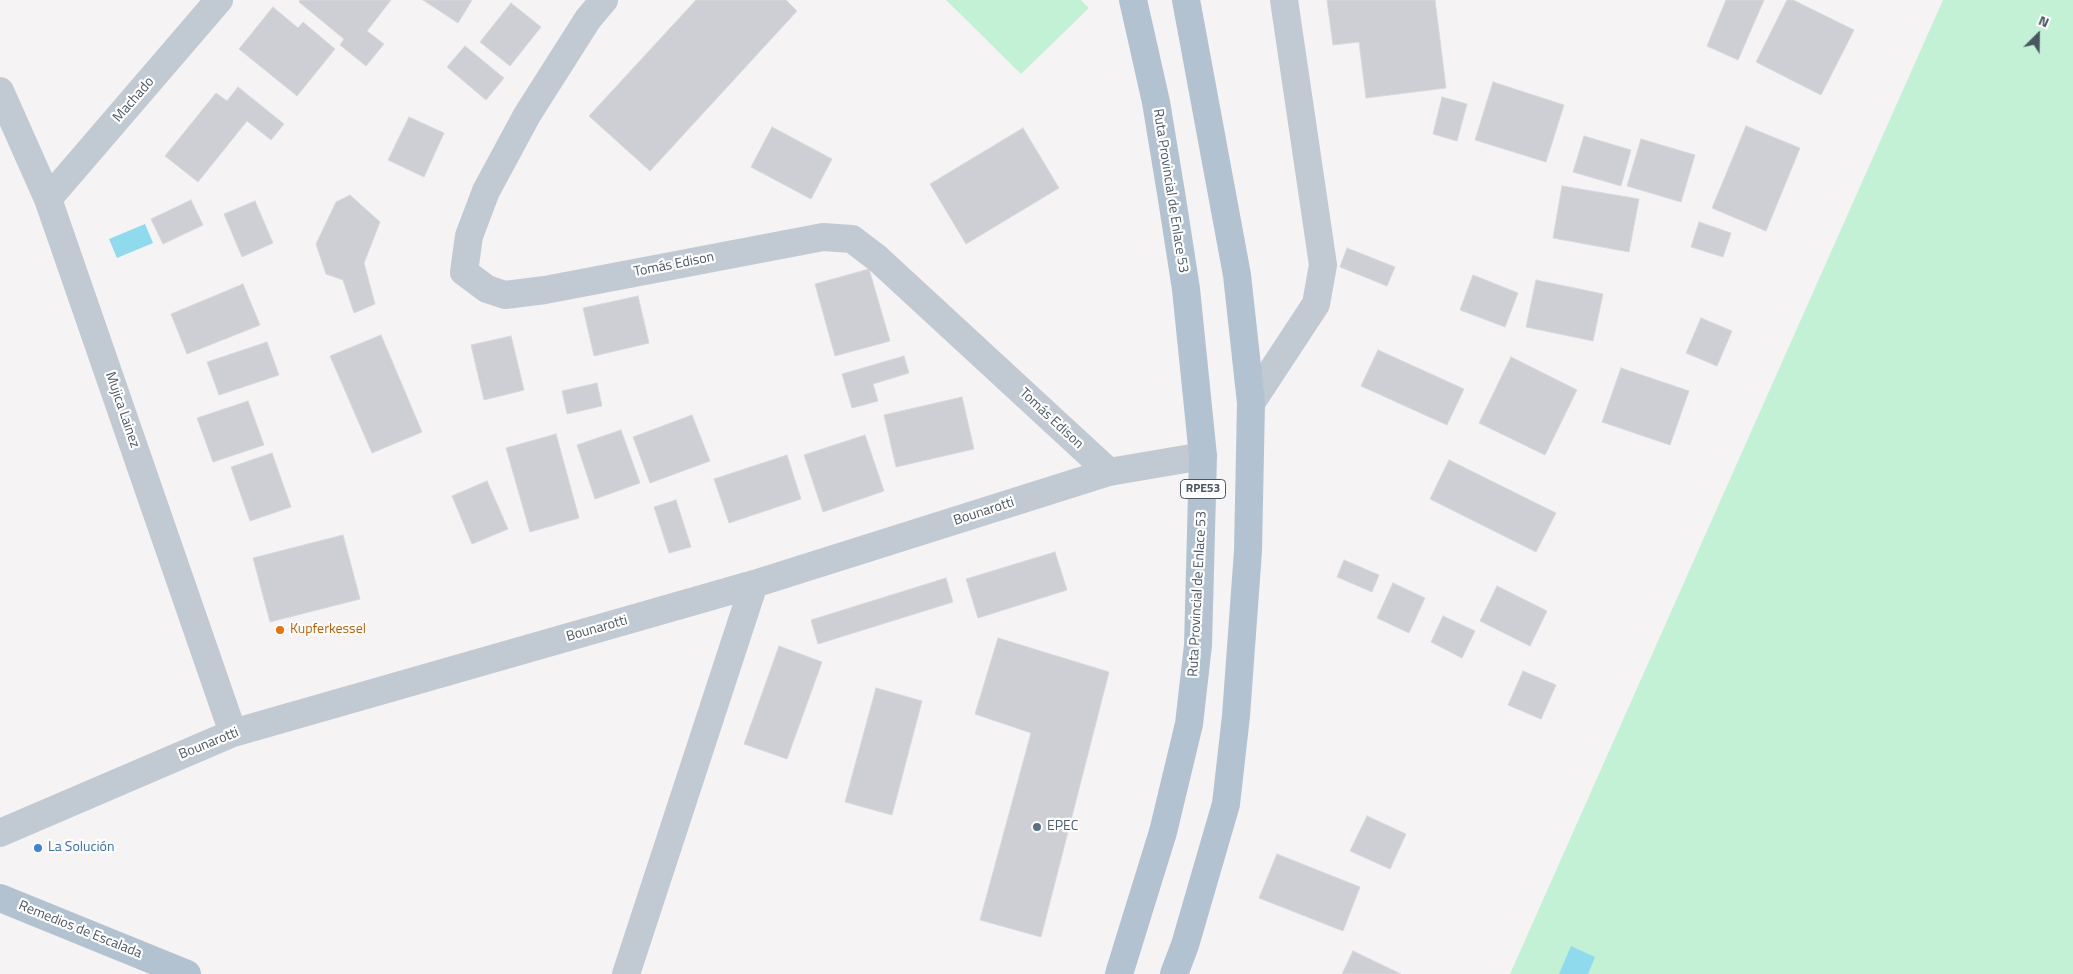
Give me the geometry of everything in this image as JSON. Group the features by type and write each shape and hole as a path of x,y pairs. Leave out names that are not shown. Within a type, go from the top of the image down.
{"main road":[{"name":"Ruta Provincial de Enlace 53","path":"1119,974 1163,832 1189,724 1198,645 1203,456 1186,289 1156,102 1133,0"},
{"path":"1174,974 1185,945 1226,804 1236,716 1248,551 1251,403 1237,275 1186,0"},
{"name":"Remedios de Escalada","path":"0,898 187,974"}],"street":[{"name":"Machado","path":"48,199 219,0"},
{"name":"Tomás Edison","path":"604,0 588,18 527,115 486,191 469,236 464,272 487,289 505,295 545,290 823,237 852,238 877,258 1109,472"},
{"path":"1251,403 1316,304 1323,265 1284,0"},
{"name":"Mujica Lainez","path":"0,91 48,199 233,733"},
{"name":"Bounarotti","path":"0,833 233,733 754,584 1109,472 1203,456"},
{"path":"626,974 754,584"}],"green space":[{"path":"946,0 1081,0 1089,8 1021,74"},
{"path":"1943,0 2073,0 2073,974 1510,974"}],"water":[{"path":"145,224 153,243 117,258 109,239"},
{"path":"1571,946 1595,957 1588,974 1559,974"}],"building":[{"path":"300,0 391,0 367,31 384,44 366,66 340,45 344,39 299,2"},
{"path":"423,0 472,0 458,23"},
{"path":"696,0 786,0 797,11 650,171 589,116"},
{"path":"1327,0 1435,0 1446,88 1366,98 1359,42 1333,45"},
{"path":"1726,0 1764,0 1738,60 1707,46"},
{"path":"1787,0 1793,0 1854,30 1821,95 1756,62"},
{"path":"511,3 541,27 510,66 480,42"},
{"path":"273,7 298,28 303,22 335,49 297,96 239,49"},
{"path":"465,46 504,78 486,100 447,67"},
{"path":"1493,82 1564,105 1546,162 1475,140"},
{"path":"238,87 284,124 271,140 247,121 198,182 165,156 216,93 227,101"},
{"path":"1442,97 1467,104 1457,141 1433,134"},
{"path":"409,117 444,133 424,177 388,160"},
{"path":"1746,126 1800,148 1766,231 1712,208"},
{"path":"772,127 832,159 811,199 751,167"},
{"path":"1023,128 1059,188 966,244 930,184"},
{"path":"1584,136 1631,150 1621,186 1573,172"},
{"path":"1641,139 1695,155 1681,202 1627,186"},
{"path":"1562,186 1639,199 1629,252 1553,238"},
{"path":"350,195 380,222 364,263 375,304 354,313 343,280 326,274 316,244 336,202"},
{"path":"191,200 203,225 163,244 151,219"},
{"path":"255,201 273,243 242,257 224,214"},
{"path":"1699,222 1731,233 1723,257 1691,247"},
{"path":"1347,248 1395,267 1387,286 1340,267"},
{"path":"869,269 890,341 835,356 815,284"},
{"path":"1473,275 1518,293 1505,327 1460,310"},
{"path":"1536,280 1603,294 1593,341 1526,327"},
{"path":"243,284 260,325 187,354 171,314"},
{"path":"638,296 649,343 594,356 583,308"},
{"path":"1701,318 1732,331 1717,366 1686,353"},
{"path":"381,335 422,432 372,453 330,356"},
{"path":"511,336 524,390 484,400 471,345"},
{"path":"267,342 279,375 219,395 207,362"},
{"path":"1378,350 1464,389 1447,425 1361,386"},
{"path":"904,356 909,373 873,384 878,401 852,408 842,374"},
{"path":"1511,357 1577,390 1545,455 1479,423"},
{"path":"1621,368 1689,391 1670,445 1602,422"},
{"path":"597,383 602,406 567,414 562,391"},
{"path":"962,397 974,449 896,467 884,415"},
{"path":"248,401 264,445 213,462 197,418"},
{"path":"692,415 710,461 650,483 633,437"},
{"path":"621,430 640,483 595,499 577,445"},
{"path":"556,434 579,518 530,532 506,448"},
{"path":"865,435 884,491 823,512 804,455"},
{"path":"272,453 291,507 250,521 231,467"},
{"path":"787,455 801,499 729,523 714,479"},
{"path":"1449,460 1556,513 1536,552 1430,499"},
{"path":"487,481 508,529 472,544 452,496"},
{"path":"676,500 691,547 669,553 654,507"},
{"path":"343,535 360,599 270,622 253,558"},
{"path":"1055,552 1067,590 978,618 966,579"},
{"path":"1344,560 1379,575 1372,592 1337,577"},
{"path":"946,578 953,602 818,644 811,620"},
{"path":"1393,583 1425,598 1409,633 1377,618"},
{"path":"1497,586 1547,611 1530,646 1480,621"},
{"path":"1443,616 1475,631 1462,658 1431,642"},
{"name":"EPEC","path":"998,638 1109,672 1041,937 980,920 1031,733 975,714"},
{"path":"779,646 822,662 787,759 744,744"},
{"path":"1523,671 1556,685 1541,719 1508,705"},
{"path":"876,688 922,701 892,815 845,802"},
{"path":"1367,816 1406,834 1390,869 1350,851"},
{"path":"1277,854 1360,887 1343,931 1259,898"},
{"path":"1353,951 1401,974 1342,974"}],"place":[{"name":"Kupferkessel","path":"280,630"},
{"name":"EPEC","path":"1037,827"},
{"name":"La Solución","path":"38,848"}]}
